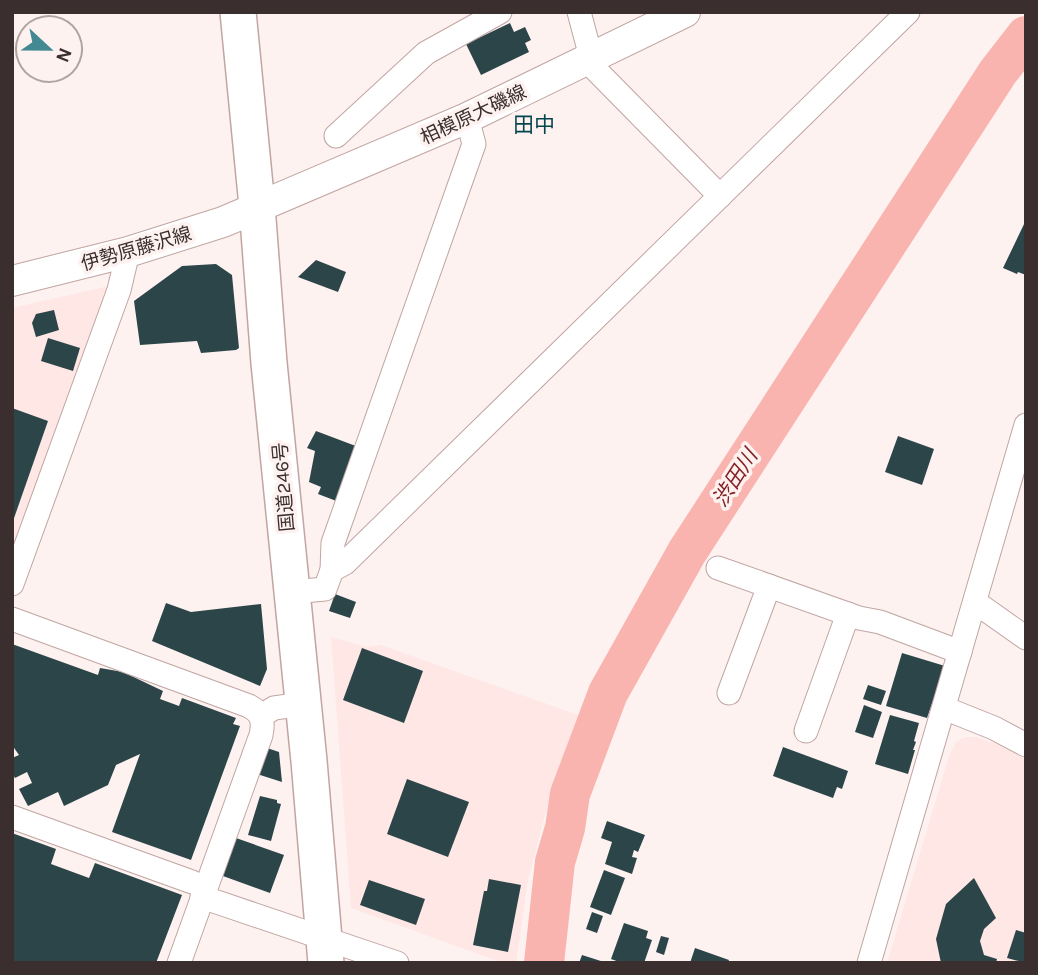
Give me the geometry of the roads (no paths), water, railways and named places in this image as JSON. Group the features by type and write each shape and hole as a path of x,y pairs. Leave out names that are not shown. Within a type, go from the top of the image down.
{"highway":[{"name":"国道246号","path":"239,12 269,363 325,950"}],"main road":[{"name":"相模原大磯線","path":"257,206 467,118 685,12"},
{"name":"伊勢原藤沢線","path":"12,281 128,252 223,222 257,206"}],"street":[{"path":"336,136 426,53 500,12"},
{"path":"579,12 589,59 720,196"},
{"path":"332,570 345,563 908,12"},
{"path":"292,593 325,589 332,570 333,543 474,144 467,118"},
{"path":"12,584 119,290 128,252"},
{"path":"869,963 1026,425"},
{"path":"718,568 848,614 880,622 960,652"},
{"path":"729,693 769,586"},
{"path":"975,602 1026,638"},
{"path":"806,731 848,614"},
{"path":"12,619 212,701 249,706 261,716 261,735 197,889 178,963"},
{"path":"261,716 274,708 303,704"},
{"path":"944,708 994,728 1026,745"},
{"path":"12,817 197,889 325,950 397,963"}],"waterway":[{"name":"渋田川","path":"544,963 555,862 565,828 570,794 608,693 687,552 998,72 1026,36"}],"district":[{"name":"田中","path":"534,125"}]}
